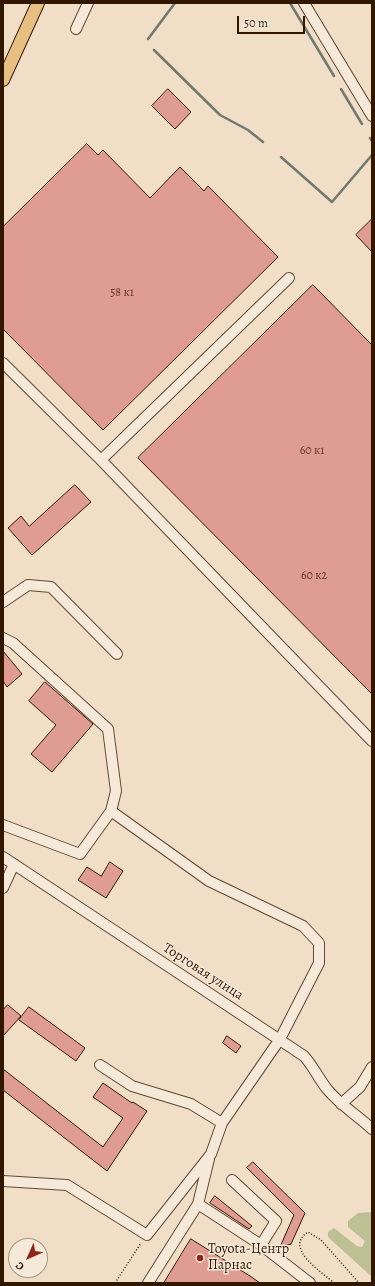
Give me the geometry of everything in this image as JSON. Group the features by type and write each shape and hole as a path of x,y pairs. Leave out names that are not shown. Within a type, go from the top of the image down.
{"main road":[{"path":"3,80 38,3"}],"street":[{"path":"76,29 88,3"},
{"path":"304,3 372,116"},
{"path":"101,460 289,278"},
{"path":"3,363 101,460 372,741"},
{"path":"3,602 28,585 51,587 117,654"},
{"path":"3,638 13,643 108,729 116,791 111,811 80,854 3,825"},
{"path":"111,811 209,881 303,926 319,942 319,963 280,1040 222,1123 211,1154 198,1204 148,1283"},
{"name":"Торговая улица","path":"3,857 304,1056 315,1068 326,1088 341,1104 372,1129"},
{"path":"3,888 14,864"},
{"path":"100,1065 132,1086 191,1104 222,1123"},
{"path":"341,1104 360,1087 372,1067"},
{"path":"362,1120 372,1116"},
{"path":"3,1181 67,1185 147,1235 211,1154"},
{"path":"232,1180 276,1221 261,1245"},
{"path":"198,1204 261,1245 310,1283"}],"path":[{"path":"334,1283 305,1258 299,1250 299,1243 302,1236 308,1232 321,1240 359,1283"},
{"path":"115,1283 147,1235"}],"green space":[{"path":"372,1212 372,1277 328,1237 328,1232 334,1228 357,1246 362,1247 365,1241 348,1227 348,1221 358,1213"}],"building":[{"path":"168,89 191,112 175,129 152,106"},
{"path":"87,144 98,155 103,150 150,198 180,167 204,191 208,186 278,257 103,430 3,329 3,227"},
{"path":"372,219 372,252 356,235"},
{"path":"313,285 372,345 372,694 138,458"},
{"path":"75,485 91,502 32,555 8,528 21,516 29,526"},
{"path":"3,651 22,674 7,687 3,681"},
{"path":"45,682 93,724 52,772 31,754 56,725 29,701"},
{"path":"110,862 123,871 106,898 78,880 87,867 101,876"},
{"path":"8,1005 21,1016 3,1036 3,1010"},
{"path":"29,1007 85,1048 76,1061 19,1020"},
{"path":"227,1036 241,1046 236,1053 223,1043"},
{"path":"3,1069 103,1147 123,1118 93,1097 103,1083 132,1103 133,1102 147,1111 107,1171 3,1090"},
{"path":"253,1162 305,1213 291,1244 280,1247 294,1215 247,1168"},
{"path":"215,1196 252,1226 249,1229 210,1203"},
{"name":"Toyota-Центр Парнас","path":"191,1239 250,1276 260,1283 164,1283"}],"waterway":[{"path":"148,39 175,3"},
{"path":"290,3 334,76"},
{"path":"154,50 220,115 248,130 263,142"},
{"path":"341,89 362,124"},
{"path":"281,157 332,202 372,155"}],"place":[{"name":"Toyota-Центр Парнас","path":"200,1258"}]}
